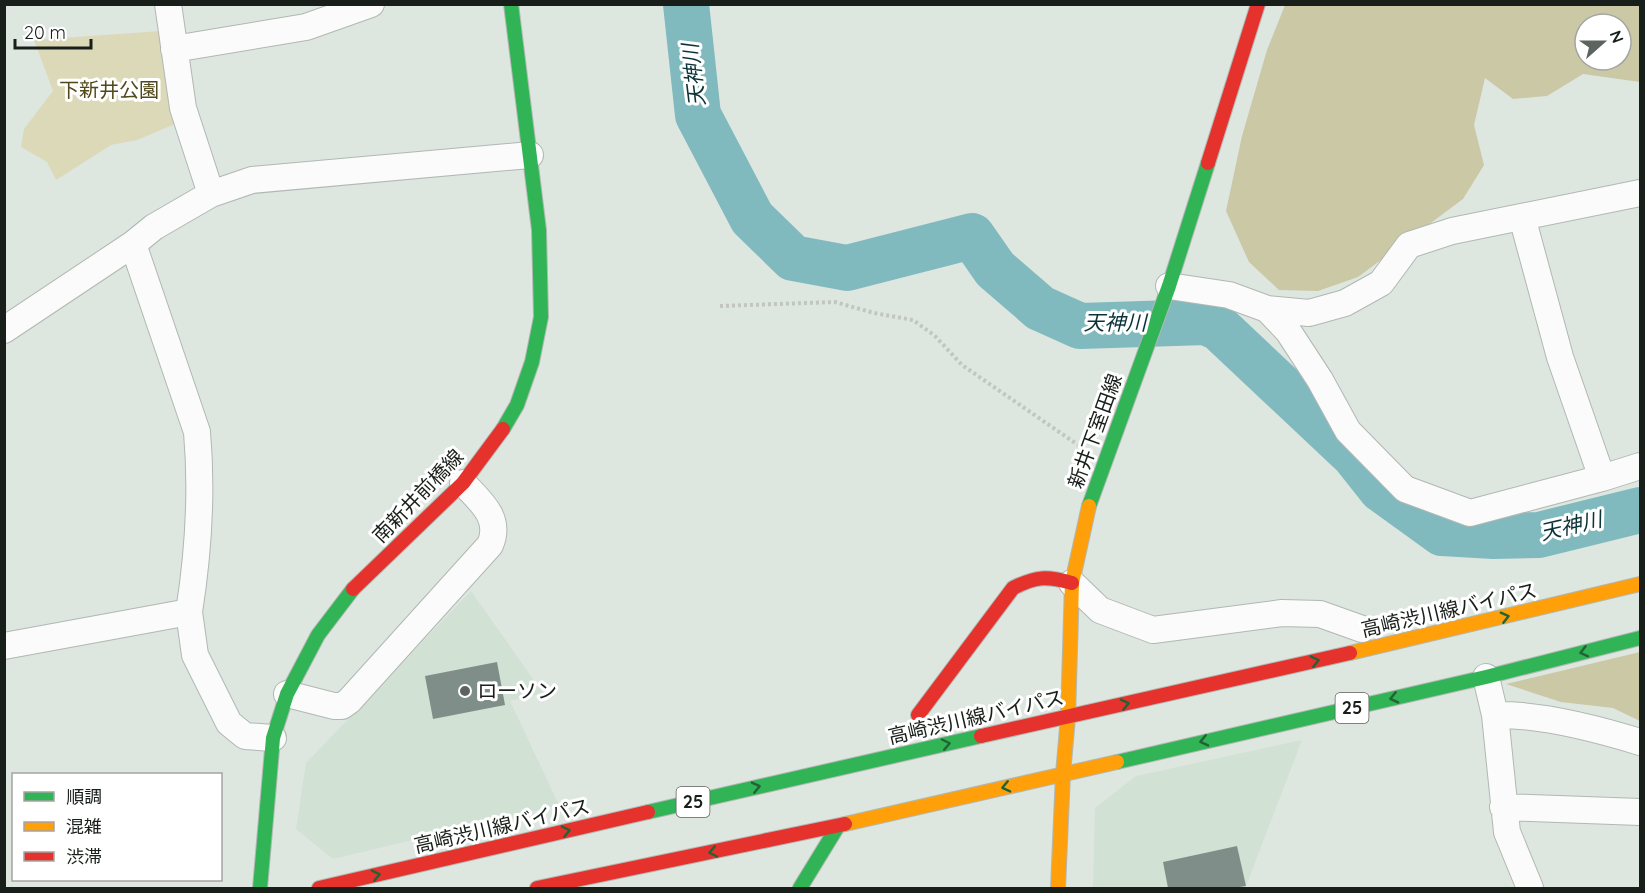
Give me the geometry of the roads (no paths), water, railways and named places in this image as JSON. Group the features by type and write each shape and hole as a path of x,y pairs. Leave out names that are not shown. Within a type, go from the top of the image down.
{"main road":[{"name":"南新井前橋線","path":"260,888 273,738 287,694 318,634 349,593 463,483 508,422 517,405 532,362 541,317 539,230 511,4"},
{"name":"新井下室田線","path":"1058,888 1068,717 1072,583 1090,502 1169,286 1258,4"},
{"path":"918,715 1012,588 1031,578 1045,576 1072,583"},
{"name":"高崎渋川線バイパス","path":"319,888 1395,643 1641,584"},
{"name":"25","path":"537,888 838,826 1485,677 1641,638"},
{"path":"800,888 838,826"}],"street":[{"path":"168,4 183,108 211,194"},
{"path":"174,50 306,27 371,4"},
{"path":"4,330 133,244 154,227 211,194 252,180 530,155"},
{"path":"1169,286 1229,295 1267,309 1309,313 1345,303 1381,283 1409,245 1452,231 1641,193"},
{"path":"1522,217 1560,357 1602,478"},
{"path":"133,244 197,432 199,454 195,568 189,612 195,655 229,723 245,736 273,738"},
{"path":"1267,309 1288,330 1320,380 1348,431 1405,489 1470,513 1641,466"},
{"path":"287,694 334,706 342,706 349,701 490,545 495,527 492,518 487,509 463,483"},
{"path":"1072,583 1100,610 1153,630 1282,613 1320,614 1362,629"},
{"path":"4,646 189,612"},
{"path":"1485,677 1495,716 1507,832 1530,888"},
{"path":"1495,716 1526,717 1604,731 1641,742"},
{"path":"1503,807 1641,812"}],"waterway":[{"name":"天神川","path":"686,4 698,115 752,218 793,258 847,268 972,236 995,269 1040,308 1080,326 1206,322 1219,328 1354,455 1381,489 1442,533 1494,536 1539,535 1640,510"}],"place":[{"name":"ローソン","path":"465,691"}],"park label":[{"name":"下新井公園","path":"109,90"}]}
